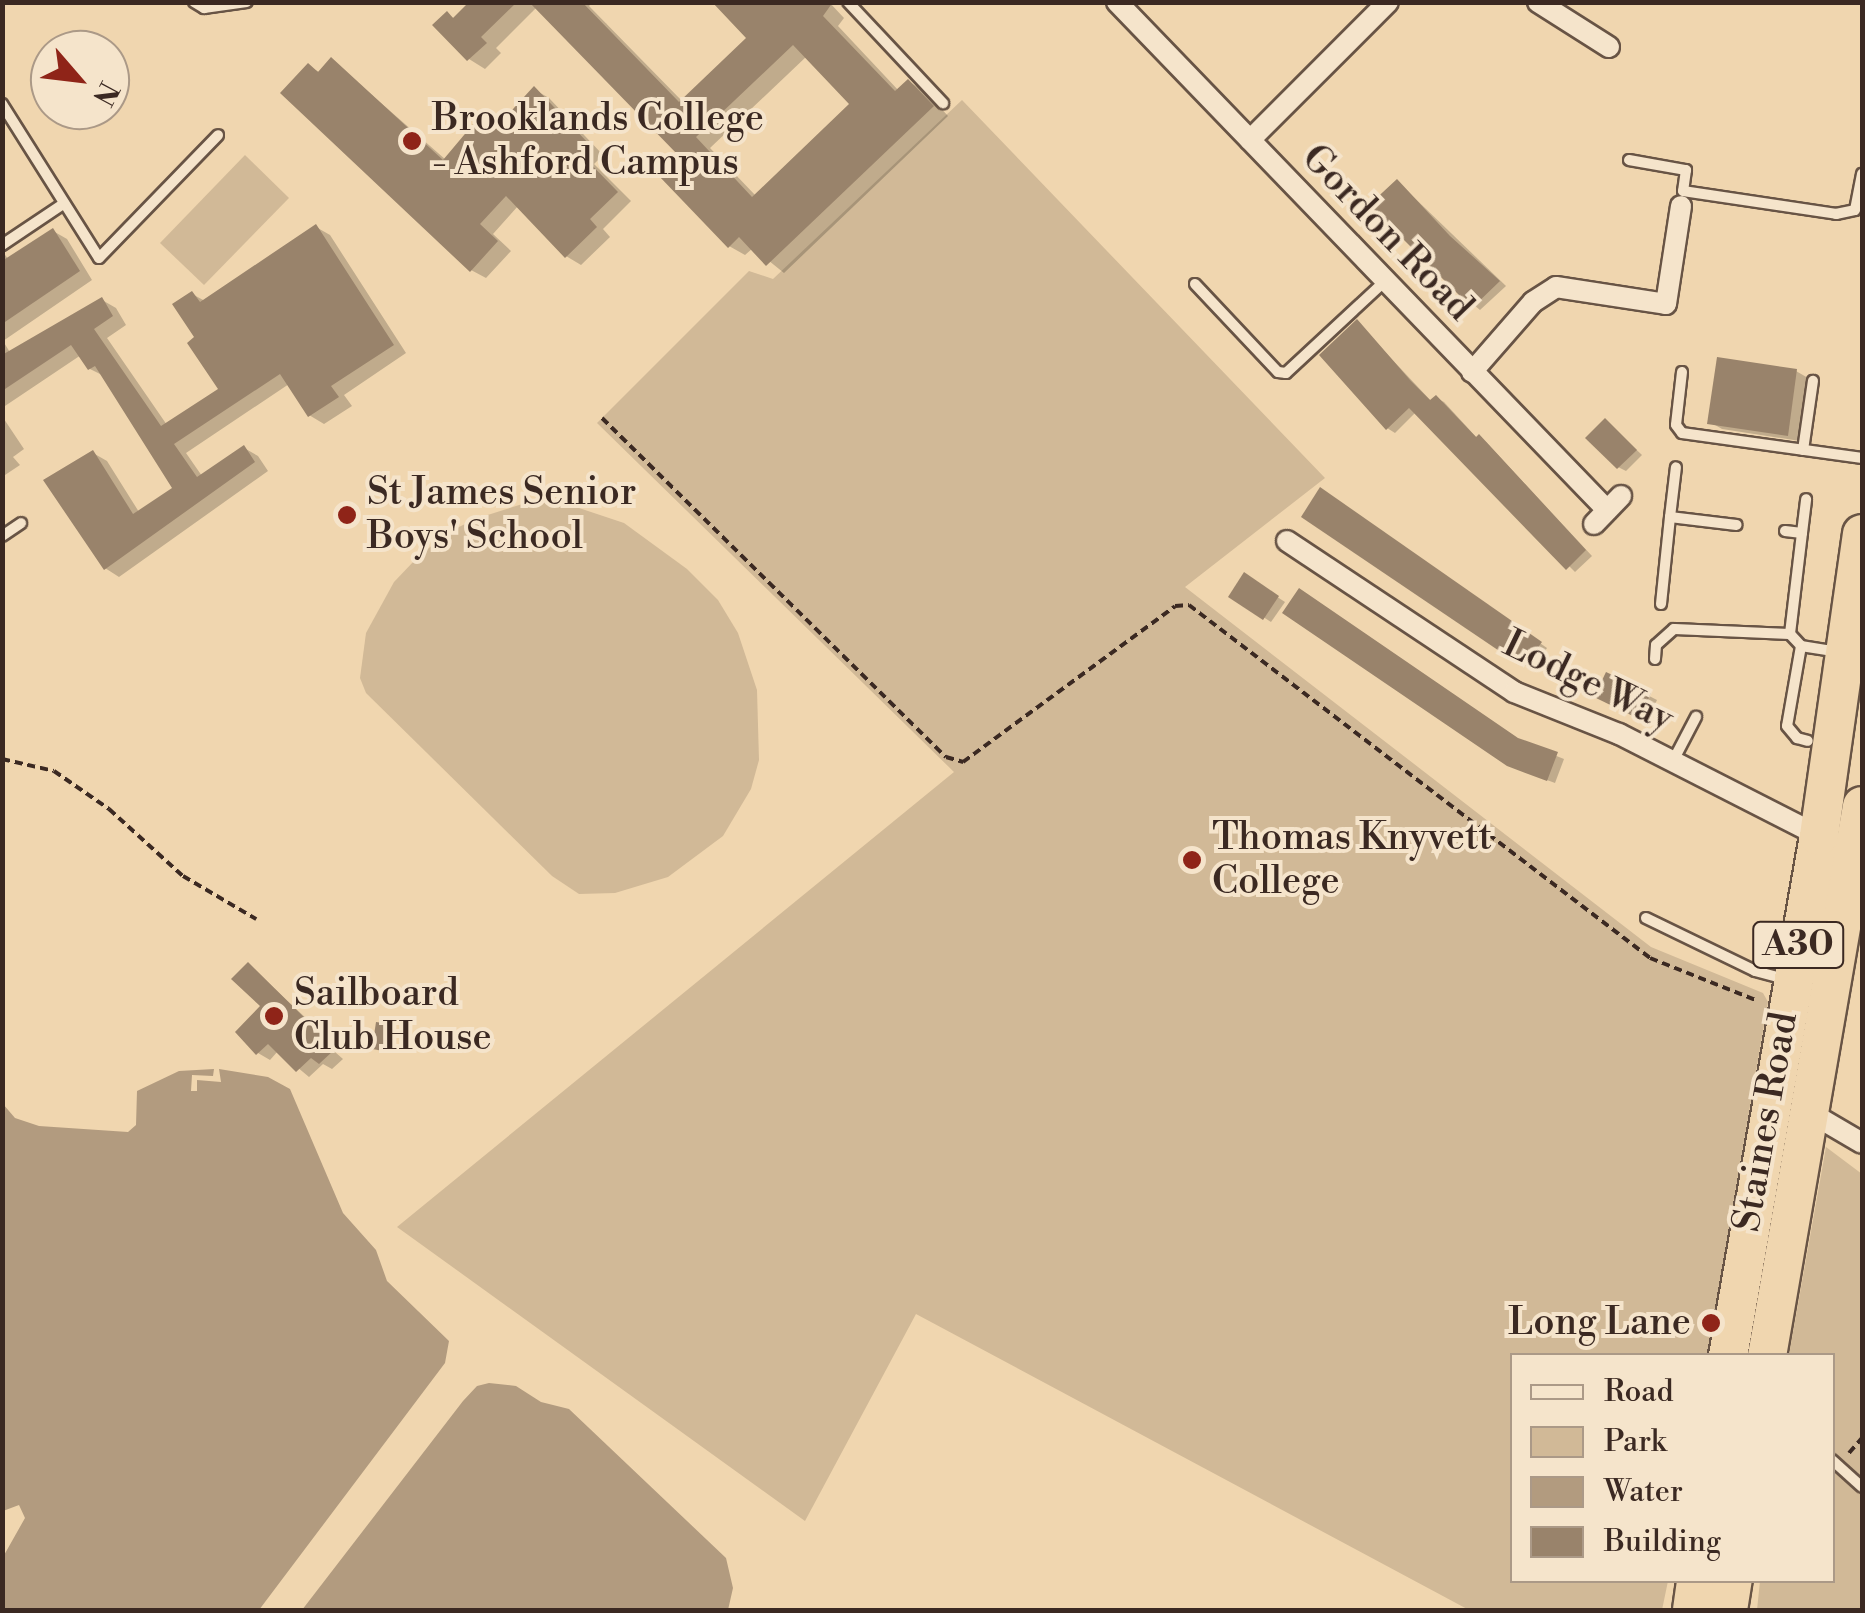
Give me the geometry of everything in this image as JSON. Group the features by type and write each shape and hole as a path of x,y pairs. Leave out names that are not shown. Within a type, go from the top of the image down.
{"highway":[{"name":"Staines Road","path":"1728,1353 1778,989 1819,836 1862,534"},
{"name":"Staines Road","path":"1768,1353 1862,806"},
{"path":"1692,1610 1696,1583"},
{"path":"1728,1610 1732,1583"}],"street":[{"name":"Gordon Road","path":"1116,2 1607,510"},
{"path":"1250,140 1388,2"},
{"path":"1538,2 1609,47"},
{"path":"1472,372 1533,302 1556,287 1666,304 1681,206"},
{"name":"Lodge Way","path":"1287,541 1514,692 1619,734 1819,836"},
{"path":"1809,1112 1862,1143"}],"lane":[{"path":"194,2 204,8 247,2"},
{"path":"848,2 943,104"},
{"path":"2,104 99,258 218,135"},
{"path":"1629,160 1686,170 1684,191 1836,214 1855,210 1862,174"},
{"path":"2,245 63,204"},
{"path":"1195,284 1278,372 1286,373 1384,281"},
{"path":"1682,372 1678,431 1862,458"},
{"path":"1803,450 1813,381"},
{"path":"1662,604 1676,467"},
{"path":"1790,634 1806,499"},
{"path":"1670,517 1736,525"},
{"path":"2,536 20,523"},
{"path":"1785,531 1802,533"},
{"path":"1656,660 1656,644 1674,628 1790,634 1801,646 1846,653"},
{"path":"1801,646 1787,726 1797,738 1808,741"},
{"path":"1673,762 1696,716"},
{"path":"1646,918 1755,971 1778,989"},
{"path":"1835,1463 1862,1487"}],"path":[{"path":"602,418 946,756 963,762 1175,606 1189,606 1650,958 1758,1001 1778,989"},
{"path":"2,759 54,770 109,809 183,876 256,920"}],"green space":[{"name":"Thomas Knyvett College","path":"962,100 1325,478 1185,587 1651,947 1763,993 1768,1002 1707,1353 1510,1353 1510,1583 1668,1583 1662,1610 1469,1610 916,1314 805,1521 397,1227 954,772 597,423 749,271 773,279"},
{"path":"245,155 289,198 204,285 160,243"},
{"path":"555,500 624,523 687,569 718,600 738,633 757,690 759,760 751,789 723,836 668,877 615,893 579,894 552,876 366,693 360,678 366,633 394,582 414,561 445,534 475,519 532,501"},
{"path":"1826,1147 1862,1174 1862,1610 1757,1610 1760,1583 1835,1583 1835,1353 1789,1353"}],"water":[{"path":"214,1069 213,1076 192,1075 191,1091 197,1091 197,1080 221,1082 219,1069 268,1077 290,1089 343,1213 376,1250 387,1281 449,1341 445,1363 259,1610 3,1610 3,1557 25,1518 19,1505 3,1511 3,1104 15,1118 39,1126 128,1132 136,1125 137,1091 179,1071"},
{"path":"477,1386 516,1386 541,1402 569,1409 726,1558 733,1588 728,1610 302,1610 463,1401"}],"building":[{"path":"469,2 517,2 481,37 487,43 467,61 432,25 447,11 453,18"},
{"path":"529,2 582,2 679,102 746,38 712,2 833,2 823,16 895,91 908,79 934,106 766,266 739,237 728,248 658,175 678,155","holes":["793,45 849,104 752,197 696,137"]},
{"path":"331,57 443,160 480,116 494,130 534,86 590,145 581,154 618,192 590,219 597,227 565,258 506,196 480,224 498,241 470,272 280,93 308,63 318,72"},
{"path":"1397,179 1450,236 1500,281 1472,308 1369,205"},
{"path":"316,224 394,345 331,386 339,397 308,417 280,374 174,444 197,477 244,445 255,462 104,570 43,480 93,450 133,514 172,488 95,366 88,370 71,345 2,391 2,355 102,297 113,316 94,329 161,426 218,389 187,343 194,337 172,304 192,291 200,302"},
{"path":"53,228 80,271 2,324 2,261"},
{"path":"1357,319 1430,400 1436,395 1476,437 1479,434 1586,550 1566,570 1409,408 1386,430 1319,355"},
{"path":"1717,357 1797,369 1788,436 1707,424"},
{"path":"1605,418 1637,450 1617,469 1585,438"},
{"path":"1320,487 1542,642 1523,667 1301,517"},
{"path":"1244,572 1279,596 1263,620 1228,597"},
{"path":"1299,588 1518,738 1558,752 1547,781 1507,766 1282,613"},
{"path":"1606,672 1651,693 1639,719 1594,697"},
{"name":"Sailboard Club House","path":"248,962 327,1040 325,1044 333,1051 319,1064 311,1058 296,1072 268,1044 256,1055 235,1032 260,1006 231,979"},
{"path":"376,1022 396,1025 391,1052 372,1049"}],"place":[{"name":"Brooklands College - Ashford Campus","path":"412,141"},
{"name":"St James Senior Boys' School","path":"347,515"},
{"name":"Thomas Knyvett College","path":"1192,860"},
{"name":"Sailboard Club House","path":"274,1016"},
{"name":"Long Lane","path":"1711,1323"}]}
